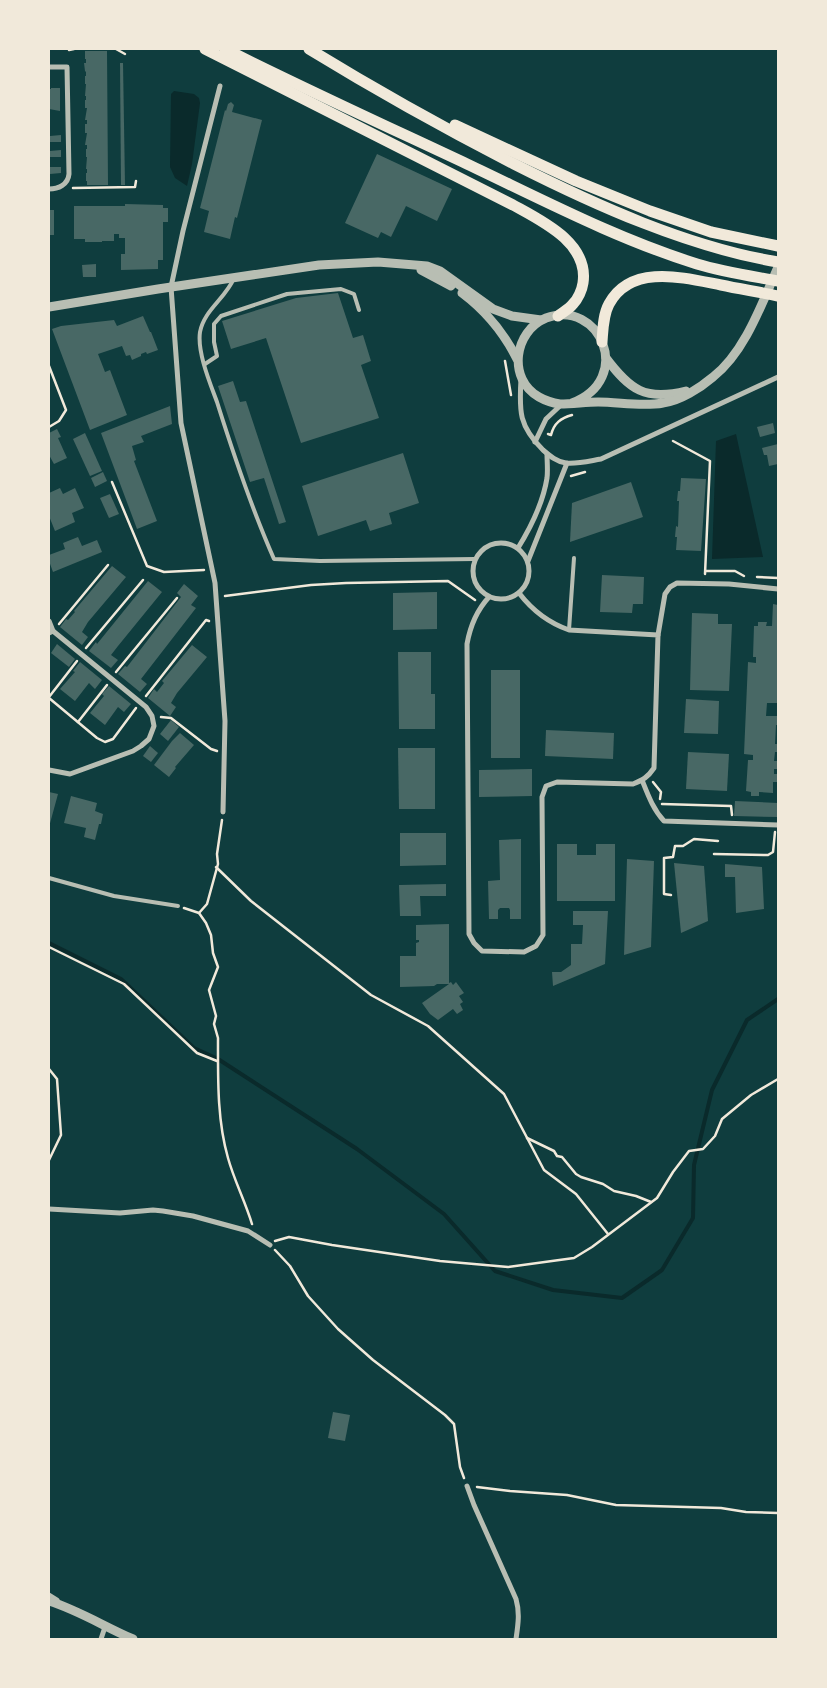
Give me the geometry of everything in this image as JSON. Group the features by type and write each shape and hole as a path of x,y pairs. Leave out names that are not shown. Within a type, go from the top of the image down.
{"highway":[{"path":"205,49 513,205 560,234 581,261 584,275 582,289 574,304 558,316"},
{"path":"224,49 310,92 565,212 632,241 698,265 778,281"},
{"path":"309,49 478,146 568,191 645,223 742,256 778,262"},
{"path":"335,65 484,139 576,181 658,214 711,232 778,246"},
{"path":"602,342 604,315 609,304 627,284 643,278 665,276 685,278 778,296"}],"street":[{"path":"49,66 68,67 69,178 57,189 49,189"},
{"path":"220,86 183,231 171,287 181,423 212,568 216,597 225,721 223,812"},
{"path":"49,307 329,264 378,262 427,266 440,271 493,309 512,316 541,320 558,316 571,316 584,321 595,330 602,342 606,358 605,370 600,382 592,392 572,403"},
{"path":"406,264 446,282 480,307 506,339 517,359 521,376 520,400 522,417 527,431 535,442 557,461 582,463 601,458 778,377"},
{"path":"521,376 528,388 537,397 549,402 562,404 663,403 676,400 713,377 727,363 740,346 778,267"},
{"path":"517,359 524,336 541,320"},
{"path":"606,358 627,383 642,392 658,394 675,393 696,388"},
{"path":"535,442 546,419 562,404"},
{"path":"518,548 531,526 544,492 548,476 547,454"},
{"path":"528,561 567,463"},
{"path":"491,544 510,544 518,548 528,561 530,571 525,587 512,597 504,599 489,597 480,590 474,581 475,559 482,550 491,544"},
{"path":"489,597 482,604 469,631 467,644 470,934 474,943 482,952 524,952 536,946 543,935 542,797 546,786 557,782 633,784 648,776 654,768 658,636 665,594 670,587 677,583 704,583 778,589"},
{"path":"519,593 532,608 557,626 569,630 658,636"},
{"path":"49,621 51,632 82,654 146,707 152,716 154,726 149,739 133,751 70,774 49,770"},
{"path":"642,780 657,814 664,821 777,825"},
{"path":"49,1209 120,1213 164,1211 193,1216 248,1230 270,1245"},
{"path":"467,1486 516,1599 519,1609 516,1639"},
{"path":"49,1595 105,1627 133,1639"},
{"path":"49,1601 66,1606"},
{"path":"100,1639 105,1627"}],"lane":[{"path":"234,278 230,288 207,315 200,332 201,348 247,494 274,559 320,561 475,559"},
{"path":"205,364 217,356 214,342 214,324 221,316 287,294 341,289 354,294 359,310"},
{"path":"569,630 574,558"},
{"path":"49,878 114,896 178,906"}],"path":[{"path":"69,50 74,49"},
{"path":"116,49 125,54"},
{"path":"64,184 75,189 134,187 136,181"},
{"path":"505,360 512,402"},
{"path":"49,366 66,410 59,421 49,427"},
{"path":"551,435 556,423 563,418 578,414"},
{"path":"673,441 710,461 704,583"},
{"path":"112,482 147,566 164,572 197,571 212,568"},
{"path":"51,632 108,565"},
{"path":"706,571 735,571 744,576 778,578"},
{"path":"143,580 82,654 49,698 97,738 105,742 113,739 140,702 206,620"},
{"path":"216,597 311,585 448,581 482,604"},
{"path":"78,722 177,598"},
{"path":"152,716 171,718 207,746"},
{"path":"648,776 661,792 660,800 663,804 731,806 733,817"},
{"path":"199,913 206,904 216,867 223,812"},
{"path":"714,854 768,855 773,852 777,825"},
{"path":"670,895 664,894 664,858 673,857 675,846 682,846 694,839 718,841"},
{"path":"216,867 251,901 371,995 428,1026 504,1094 544,1170 576,1194 608,1234"},
{"path":"178,906 199,913 211,935 213,953 218,967 208,990 216,1016 214,1024 218,1038 222,1132 228,1159 247,1206 253,1228"},
{"path":"49,947 124,984 197,1053 218,1061"},
{"path":"49,1069 57,1079 61,1135 49,1160"},
{"path":"778,1079 751,1095 722,1119 715,1136 703,1149 690,1151 656,1198 574,1258 508,1267 440,1261 289,1237 278,1239 270,1245 290,1266 308,1296 338,1329 373,1360 454,1424 460,1467 467,1486 567,1495 616,1506 721,1508 746,1512 778,1513"},
{"path":"527,1138 554,1151 557,1156 562,1157 576,1174 581,1177 603,1184 614,1191 651,1202"}],"water":[{"path":"174,91 194,94 199,98 200,103 192,164 187,186 175,178 170,167 171,94"},
{"path":"736,434 763,557 712,559 716,441"}],"building":[{"path":"85,51 107,51 108,185 87,185 86,181 87,145 85,145 87,133 85,133 85,124 87,124 87,120 85,120 87,108 85,108"},
{"path":"120,63 123,63 125,185 121,185"},
{"path":"60,88 60,111 49,109 49,89"},
{"path":"231,102 234,105 232,112 262,120 230,239 204,232 209,211 200,208 225,110"},
{"path":"61,135 61,142 50,142 50,136"},
{"path":"61,150 61,157 50,157 50,151"},
{"path":"377,154 452,189 437,221 406,206 391,237 381,232 378,238 345,223"},
{"path":"50,167 61,167 61,173 50,174"},
{"path":"125,204 163,205 163,208 168,208 168,222 163,222 163,260 158,260 158,269 121,270 121,254 125,254 125,238 119,238 119,234 114,234 114,241 85,242 85,239 74,239 74,206 125,206"},
{"path":"49,210 54,210 54,235 49,235"},
{"path":"96,264 96,277 83,277 82,265"},
{"path":"338,293 353,338 363,335 371,361 361,365 379,418 301,443 266,338 231,349 222,321 296,298"},
{"path":"143,316 158,350 147,354 146,352 132,360 130,355 126,356 122,346 98,354 105,372 110,370 127,415 90,430 52,329 61,326 114,320 117,326"},
{"path":"233,381 240,402 246,401 286,522 279,524 264,478 250,482 218,386"},
{"path":"170,406 172,424 141,436 144,442 132,446 136,460 134,461 157,521 137,529 101,433"},
{"path":"773,423 775,433 760,437 757,427"},
{"path":"57,429 61,437 58,438 67,458 54,464 49,455 49,433"},
{"path":"85,433 102,471 90,476 73,439"},
{"path":"778,444 778,464 769,466 767,455 764,455 762,448"},
{"path":"403,453 419,503 389,513 392,524 370,531 366,520 318,536 302,486"},
{"path":"103,472 107,481 95,487 91,478"},
{"path":"681,478 706,479 701,551 676,550 677,537 675,537 676,526 678,527 679,501 677,501"},
{"path":"631,482 643,517 570,542 572,503"},
{"path":"60,488 63,494 75,488 84,508 72,513 75,522 55,531 49,516 49,493"},
{"path":"110,494 119,514 109,518 100,498"},
{"path":"78,537 82,546 97,540 102,552 53,572 49,555 65,549 63,543"},
{"path":"112,566 126,577 88,622 82,632 88,637 82,645 60,627 75,612"},
{"path":"602,575 644,577 643,604 633,604 632,613 600,612"},
{"path":"148,581 162,592 111,655 118,660 111,668 89,651 96,642 97,644"},
{"path":"184,584 198,596 191,605 196,608 141,679 147,684 140,692 118,674 125,666 127,667 181,597 177,593"},
{"path":"437,592 437,629 393,630 393,593"},
{"path":"773,604 778,605 778,703 767,703 766,716 778,716 775,744 778,744 778,752 775,752 774,761 778,761 778,769 774,769 774,774 778,774 778,782 773,782 773,793 759,792 759,796 751,796 751,792 746,791 748,760 753,760 753,755 744,754 748,662 756,663 756,657 753,657 754,626 758,626 758,622 767,622 766,626 772,626"},
{"path":"692,613 718,614 718,624 732,624 729,691 690,690"},
{"path":"57,644 75,659 69,667 51,653"},
{"path":"192,645 207,657 177,693 171,703 176,707 170,716 148,698 154,689 157,692 164,683 162,681"},
{"path":"398,652 431,652 431,694 435,694 435,729 399,729"},
{"path":"80,662 102,680 95,689 89,683 75,701 60,689 75,672 73,671"},
{"path":"491,670 520,670 520,758 491,758"},
{"path":"109,686 131,704 124,712 118,707 105,725 90,713 104,696 102,694"},
{"path":"686,699 719,701 718,734 684,733"},
{"path":"171,720 179,727 168,741 160,734"},
{"path":"546,730 614,733 613,759 545,756"},
{"path":"180,733 194,745 169,777 154,765"},
{"path":"150,746 158,753 151,762 143,756"},
{"path":"398,748 435,748 435,809 399,809"},
{"path":"688,752 729,754 727,791 686,789"},
{"path":"532,769 532,796 479,797 479,770"},
{"path":"49,792 58,794 49,827"},
{"path":"71,796 97,803 95,811 103,814 95,840 84,837 86,828 64,823"},
{"path":"735,801 778,803 778,817 734,816"},
{"path":"400,833 446,833 446,865 400,866"},
{"path":"521,839 521,919 510,919 509,908 500,908 498,910 498,919 489,919 488,881 500,880 499,840"},
{"path":"557,844 577,844 577,855 596,855 596,844 615,844 615,901 557,901"},
{"path":"627,859 654,861 651,947 624,955"},
{"path":"674,863 704,866 708,921 681,933"},
{"path":"725,864 762,867 764,909 736,913 735,877 725,877"},
{"path":"446,884 446,896 420,896 421,916 400,916 399,885"},
{"path":"573,911 608,911 605,964 553,986 552,972 561,972 571,965 571,944 582,944 583,925 573,925"},
{"path":"449,924 449,983 451,982 453,985 456,982 464,993 459,996 463,1002 460,1004 463,1010 457,1014 453,1009 438,1020 430,1014 422,1003 449,984 400,987 400,956 416,956 416,943 419,940 416,940 416,925"},
{"path":"333,1412 350,1415 345,1441 328,1438"}],"waterway":[{"path":"49,943 121,979 194,1048 218,1059 357,1149 444,1214 495,1271 553,1290 622,1298 662,1270 693,1218 694,1165 712,1090 747,1020 778,999"}]}
